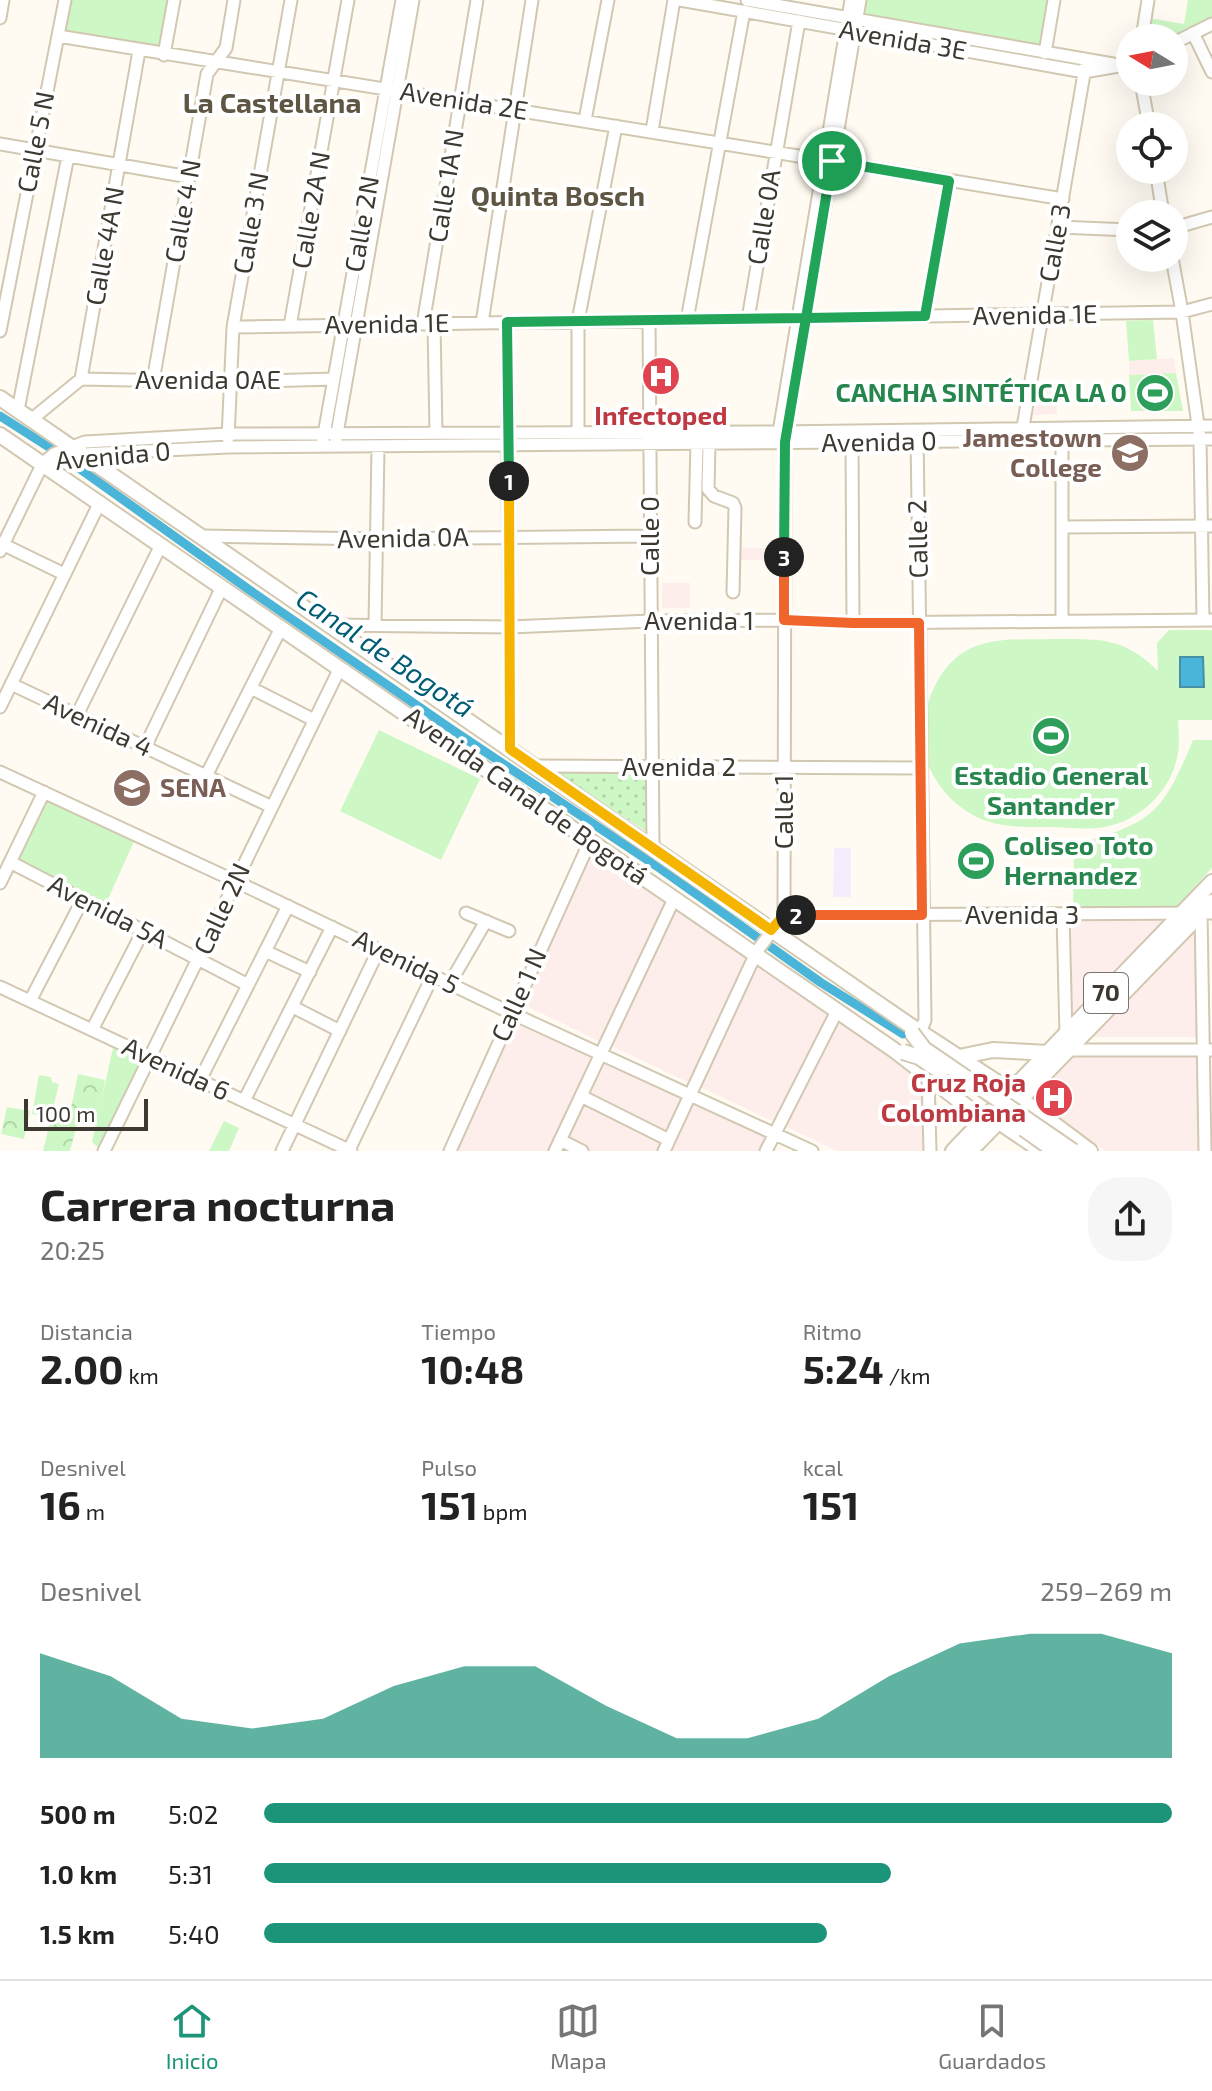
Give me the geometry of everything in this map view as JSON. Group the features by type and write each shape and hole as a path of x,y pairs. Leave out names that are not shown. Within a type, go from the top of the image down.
{"main road":[{"name":"Avenida Canal de Bogotá","path":"0,398 32,419 64,454 100,502 837,1011 898,1051 919,1057 1055,1151"},
{"name":"Avenida Canal de Bogotá","path":"0,435 64,454 203,536 912,1029 924,1049 1073,1151"},
{"name":"70","path":"970,1151 999,1122 1049,1053 1068,1043 1206,913 1212,882"},
{"name":"70","path":"953,1151 984,1120 1017,1096 1068,1043 1182,913 1207,898"},
{"path":"912,1029 1017,1096 1090,1151"},
{"path":"959,1057 993,1050 1049,1053"},
{"path":"898,1051 984,1120"},
{"path":"999,1122 1042,1151"}],"street":[{"path":"0,18 3,0"},
{"name":"Calle 5 N","path":"0,331 65,0"},
{"path":"164,55 174,0"},
{"name":"Calle 4 N","path":"153,381 207,74 226,48 234,0"},
{"name":"Calle 3 N","path":"228,447 233,327 291,0"},
{"name":"Calle 2A N","path":"290,326 348,0"},
{"name":"Calle 2N","path":"392,88 402,0"},
{"name":"Calle 2N","path":"329,447 392,88 413,0"},
{"name":"Calle 1A N","path":"436,433 429,324 477,0"},
{"path":"482,323 532,0"},
{"path":"585,120 608,0"},
{"path":"652,131 674,0"},
{"name":"Avenida 3E","path":"680,0 746,6 1086,66 1116,65"},
{"path":"851,0 851,25"},
{"path":"851,25 860,0"},
{"path":"1045,53 1054,0"},
{"path":"1144,24 1148,0"},
{"path":"687,320 718,142 746,6"},
{"name":"Avenida 3E","path":"746,6 799,21 851,25 1045,53 1086,66"},
{"name":"Calle 0A","path":"748,319 799,21"},
{"path":"1188,36 1212,24"},
{"name":"Calle 1","path":"784,915 784,435 851,25"},
{"path":"1193,33 1212,72"},
{"name":"Avenida 2E","path":"58,36 1063,199"},
{"name":"Calle 4A N","path":"81,379 139,51"},
{"name":"Calle 3","path":"1023,427 1086,66"},
{"path":"578,432 578,321 616,126"},
{"path":"0,144 189,177"},
{"path":"18,410 68,156"},
{"path":"925,316 949,181"},
{"path":"1188,224 1212,217"},
{"path":"1058,227 1116,229"},
{"path":"1175,272 1198,426 1206,439 1208,620"},
{"name":"Avenida 1E","path":"233,327 1182,312 1212,304"},
{"name":"Calle 0","path":"649,320 653,848"},
{"path":"507,322 510,749"},
{"name":"Calle 2N","path":"331,434 334,379 350,325"},
{"path":"32,419 81,379"},
{"name":"Avenida 0AE","path":"81,379 229,382 334,379"},
{"path":"1062,426 1062,621"},
{"name":"Avenida 0","path":"64,454 228,447 703,444 784,435 852,442 1023,427 1212,426"},
{"name":"Avenida 0","path":"64,454 85,442 228,434 649,431 1062,440 1206,439"},
{"name":"Calle 2","path":"912,1029 925,1020 917,435"},
{"path":"852,442 853,623"},
{"path":"695,522 703,444"},
{"path":"703,444 708,489 714,496 733,503 735,508 733,592"},
{"path":"375,625 378,448"},
{"path":"64,454 1,546 64,574"},
{"path":"0,707 100,502"},
{"path":"1062,527 1207,526"},
{"name":"Avenida 0A","path":"203,536 376,539 650,536"},
{"path":"77,715 161,545"},
{"path":"145,747 222,587"},
{"name":"Avenida 1","path":"330,625 510,627 650,621 919,623 1208,620"},
{"path":"206,776 281,628"},
{"name":"Calle 2N","path":"104,1151 340,668"},
{"name":"Avenida 4","path":"11,684 272,807"},
{"path":"251,688 314,720"},
{"name":"Avenida 2","path":"534,766 920,768"},
{"name":"Avenida 5","path":"0,772 812,1151"},
{"path":"0,883 44,792"},
{"name":"Calle 1 N","path":"450,1151 590,841"},
{"name":"Avenida 5A","path":"10,862 248,985"},
{"path":"30,1001 83,899"},
{"path":"582,1151 557,1146 674,899"},
{"path":"200,1080 288,906"},
{"path":"466,913 509,931"},
{"path":"1205,1151 1208,1050 1206,913"},
{"name":"Avenida 3","path":"784,915 1206,913"},
{"path":"1063,914 1068,1043 1208,1050"},
{"path":"581,1096 667,1145 756,953 784,915"},
{"path":"450,983 486,921"},
{"path":"244,1101 332,927"},
{"path":"92,1030 143,931"},
{"path":"282,1151 379,949"},
{"path":"265,951 310,972"},
{"path":"350,1150 433,975"},
{"name":"Avenida 6","path":"0,987 350,1150"},
{"path":"293,1007 340,1031"},
{"path":"766,1151 837,1011"},
{"path":"928,1076 930,1151"}],"shaded area":[{"path":"1174,358 1176,373 1129,375 1129,361"},
{"path":"1037,387 1056,387 1057,414 1034,415"},
{"path":"736,548 774,548 774,560 736,560"},
{"path":"662,583 690,583 690,608 662,608"},
{"path":"589,847 669,902 601,1042 518,1002"},
{"path":"834,848 851,848 851,897 833,897"},
{"path":"675,906 749,959 692,1084 607,1044"},
{"path":"1071,917 1168,917 1072,1018"},
{"path":"1196,922 1199,1037 1083,1037"},
{"path":"755,963 831,1014 777,1123 698,1086"},
{"path":"515,1015 596,1053 549,1151 454,1151"},
{"path":"839,1020 913,1065 924,1086 927,1151 837,1151 783,1125"},
{"path":"1198,1044 1200,1151 1106,1151 1028,1101 1077,1045"},
{"path":"602,1056 688,1094 662,1151 557,1151"},
{"path":"691,1097 772,1135 764,1151 667,1151"}],"green space":[{"path":"69,0 172,0 163,47 63,29"},
{"path":"865,0 1050,0 1041,51 862,18"},
{"path":"1188,0 1212,0 1212,18 1188,31 1188,24 1184,24"},
{"path":"1148,18 1184,24 1147,24"},
{"path":"1153,320 1157,359 1129,361 1126,321"},
{"name":"CANCHA SINTÉTICA LA 0","path":"1176,373 1183,411 1131,411 1129,375"},
{"name":"Estadio General Santander","path":"1169,630 1212,630 1212,720 1178,720 1178,752 1172,774 1151,803 1131,818 1094,828 1003,825 972,815 939,784 925,754 926,711 944,671 964,652 985,643 1007,640 1097,640 1133,651 1158,671 1157,643"},
{"path":"379,730 480,779 441,860 340,811"},
{"path":"1193,740 1212,740 1212,868 1175,908 1073,908 1074,845 1121,830 1151,812 1172,785"},
{"path":"549,767 648,768 647,832"},
{"path":"47,794 135,839 105,906 14,861"},
{"path":"113,1048 140,1061 100,1149 92,1142"},
{"path":"78,1074 105,1080 97,1124 78,1120 70,1151 43,1151 52,1114 69,1118"},
{"path":"39,1075 51,1077 52,1082 59,1084 51,1116 32,1114"},
{"path":"7,1107 30,1111 24,1139 1,1134"},
{"path":"224,1121 239,1128 229,1151 209,1151"}],"water":[{"path":"1180,657 1203,657 1204,687 1180,687"}],"waterway":[{"name":"Canal de Bogotá","path":"0,416 55,451 451,729 661,869 820,982 903,1034"}],"place":[{"name":"Infectoped","path":"661,376"},
{"name":"CANCHA SINTÉTICA LA 0","path":"1155,393"},
{"name":"Jamestown College","path":"1130,453"},
{"name":"Estadio General Santander","path":"1051,736"},
{"name":"SENA","path":"132,788"},
{"name":"Coliseo Toto Hernandez","path":"976,861"},
{"name":"Cruz Roja Colombiana","path":"1054,1098"}],"district":[{"name":"La Castellana","path":"272,103"},
{"name":"Quinta Bosch","path":"558,196"}],"route":[{"path":"832,161 806,318 507,322 510,749 771,930 784,915 922,915 919,623 784,620 785,442 806,318 925,316 949,181 832,161"}]}
